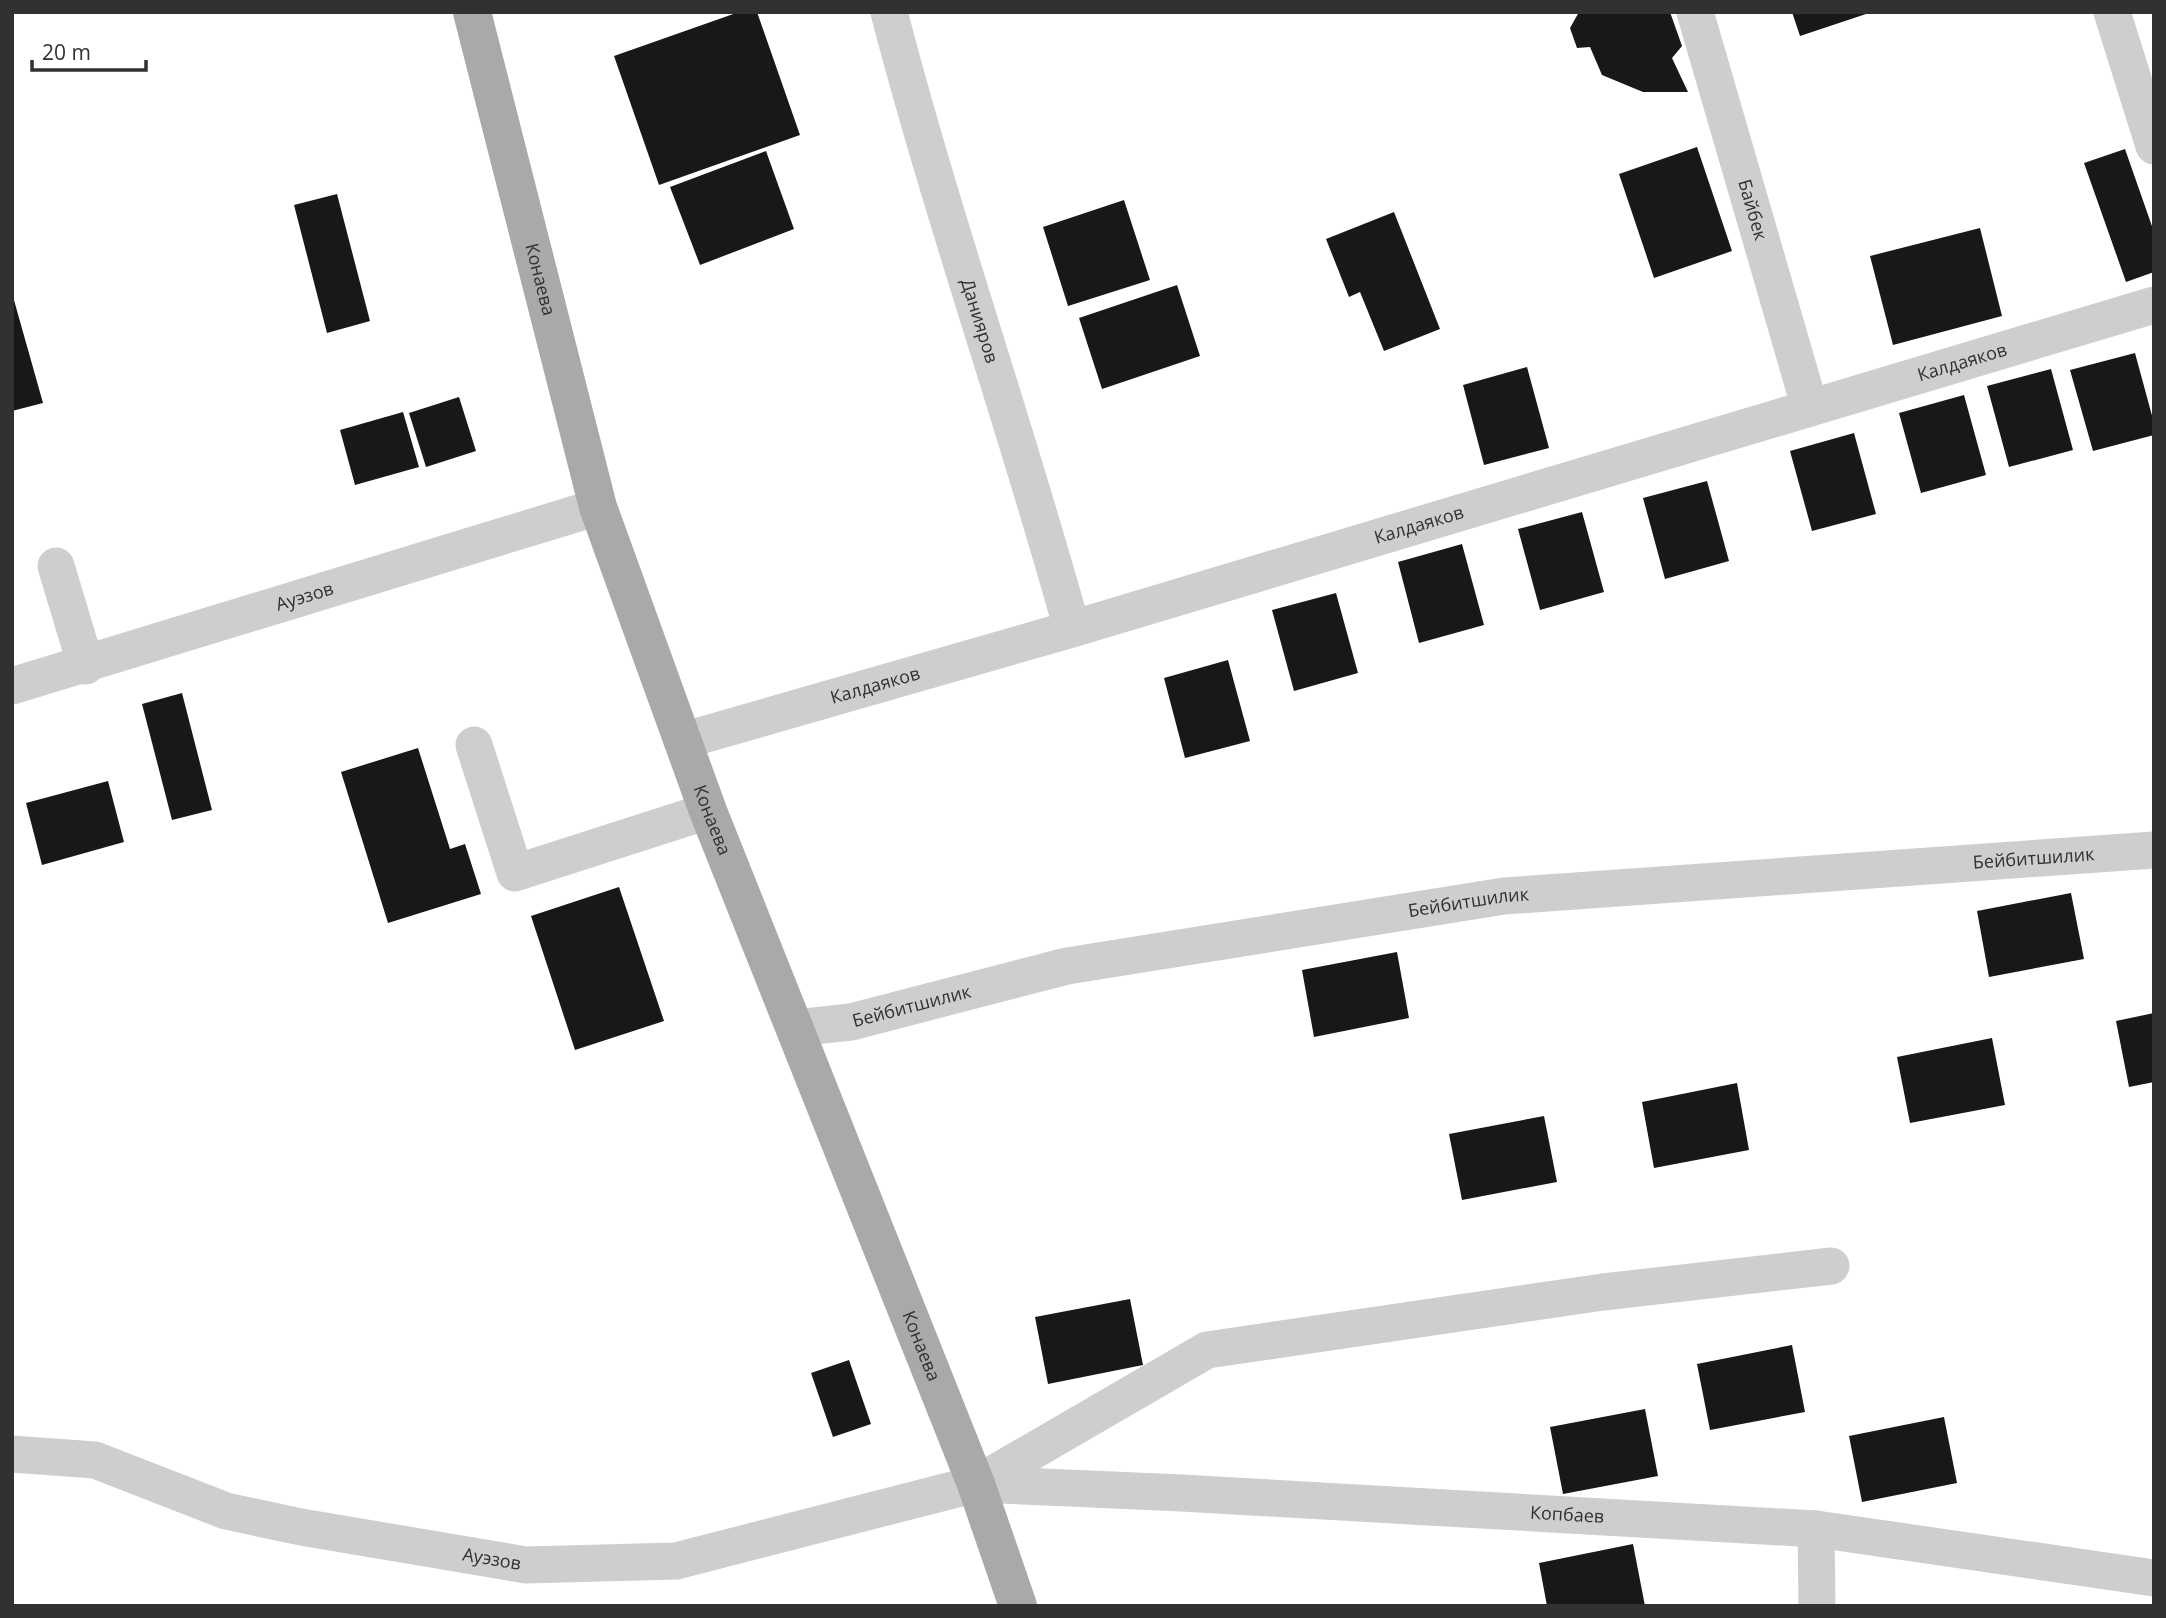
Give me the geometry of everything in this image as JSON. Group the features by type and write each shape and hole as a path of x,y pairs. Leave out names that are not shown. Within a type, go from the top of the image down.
{"main road":[{"name":"Конаева","path":"472,12 598,507 708,811 975,1484 1017,1606"}],"street":[{"name":"Данияров","path":"889,12 916,115 1028,471 1072,629"},
{"name":"Байбек","path":"1695,12 1810,408"},
{"path":"2112,12 2154,146"},
{"name":"Калдаяков","path":"682,741 1072,629 2154,304"},
{"name":"Ауэзов","path":"12,686 86,666 302,595 414,565 598,507"},
{"path":"56,566 86,666"},
{"path":"474,746 515,873 708,811"},
{"name":"Бейбитшилик","path":"795,1028 851,1022 1067,966 1504,896 2154,850"},
{"path":"975,1484 1207,1350 1603,1292 1831,1266"},
{"name":"Ауэзов","path":"12,1454 95,1460 226,1511 301,1527 526,1564 676,1561 975,1484"},
{"name":"Копбаев","path":"975,1484 1816,1529 2154,1578"},
{"path":"1816,1529 1817,1606"}],"building":[{"path":"739,12 757,12 800,135 659,185 614,56"},
{"path":"1579,12 1670,12 1682,46 1672,58 1688,92 1643,92 1602,75 1590,47 1577,48 1570,28"},
{"path":"1792,12 1869,12 1869,13 1800,36"},
{"path":"1697,147 1732,251 1654,278 1619,174"},
{"path":"2125,149 2154,232 2154,272 2126,282 2084,163"},
{"path":"766,151 794,229 700,265 670,187"},
{"path":"337,194 370,321 327,333 294,205"},
{"path":"1124,200 1150,280 1068,306 1043,227"},
{"path":"1394,212 1440,329 1384,351 1360,292 1349,297 1326,239"},
{"path":"1980,228 2002,316 1893,345 1870,256"},
{"path":"1177,285 1200,356 1102,389 1079,318"},
{"path":"12,293 43,403 12,411"},
{"path":"2135,353 2154,423 2154,435 2093,451 2070,370"},
{"path":"1527,367 1549,448 1484,465 1463,385"},
{"path":"2051,369 2073,450 2009,467 1987,386"},
{"path":"1964,395 1986,475 1921,493 1899,413"},
{"path":"459,397 476,451 426,467 409,413"},
{"path":"403,412 419,467 355,485 340,430"},
{"path":"1854,433 1876,514 1812,531 1790,451"},
{"path":"1707,481 1729,561 1665,579 1643,498"},
{"path":"1582,512 1604,592 1540,610 1518,529"},
{"path":"1462,544 1484,625 1419,643 1398,562"},
{"path":"1336,593 1358,673 1294,691 1272,610"},
{"path":"1228,660 1250,741 1185,758 1164,678"},
{"path":"182,693 212,810 172,820 142,704"},
{"path":"418,748 450,849 465,844 481,894 388,923 341,772"},
{"path":"108,781 124,842 42,865 26,803"},
{"path":"619,887 664,1021 575,1050 531,916"},
{"path":"2071,893 2084,959 1989,977 1977,911"},
{"path":"1397,952 1409,1018 1314,1037 1302,970"},
{"path":"2154,1013 2154,1082 2129,1087 2116,1021"},
{"path":"1992,1038 2005,1105 1910,1123 1897,1057"},
{"path":"1737,1083 1749,1150 1654,1168 1642,1102"},
{"path":"1544,1116 1557,1182 1462,1200 1449,1134"},
{"path":"1130,1299 1143,1365 1048,1384 1035,1317"},
{"path":"1792,1345 1805,1412 1710,1430 1697,1364"},
{"path":"849,1360 871,1424 833,1437 811,1373"},
{"path":"1645,1409 1658,1476 1563,1494 1550,1427"},
{"path":"1944,1417 1957,1483 1862,1502 1849,1436"},
{"path":"1633,1544 1645,1606 1547,1606 1539,1563"}]}
